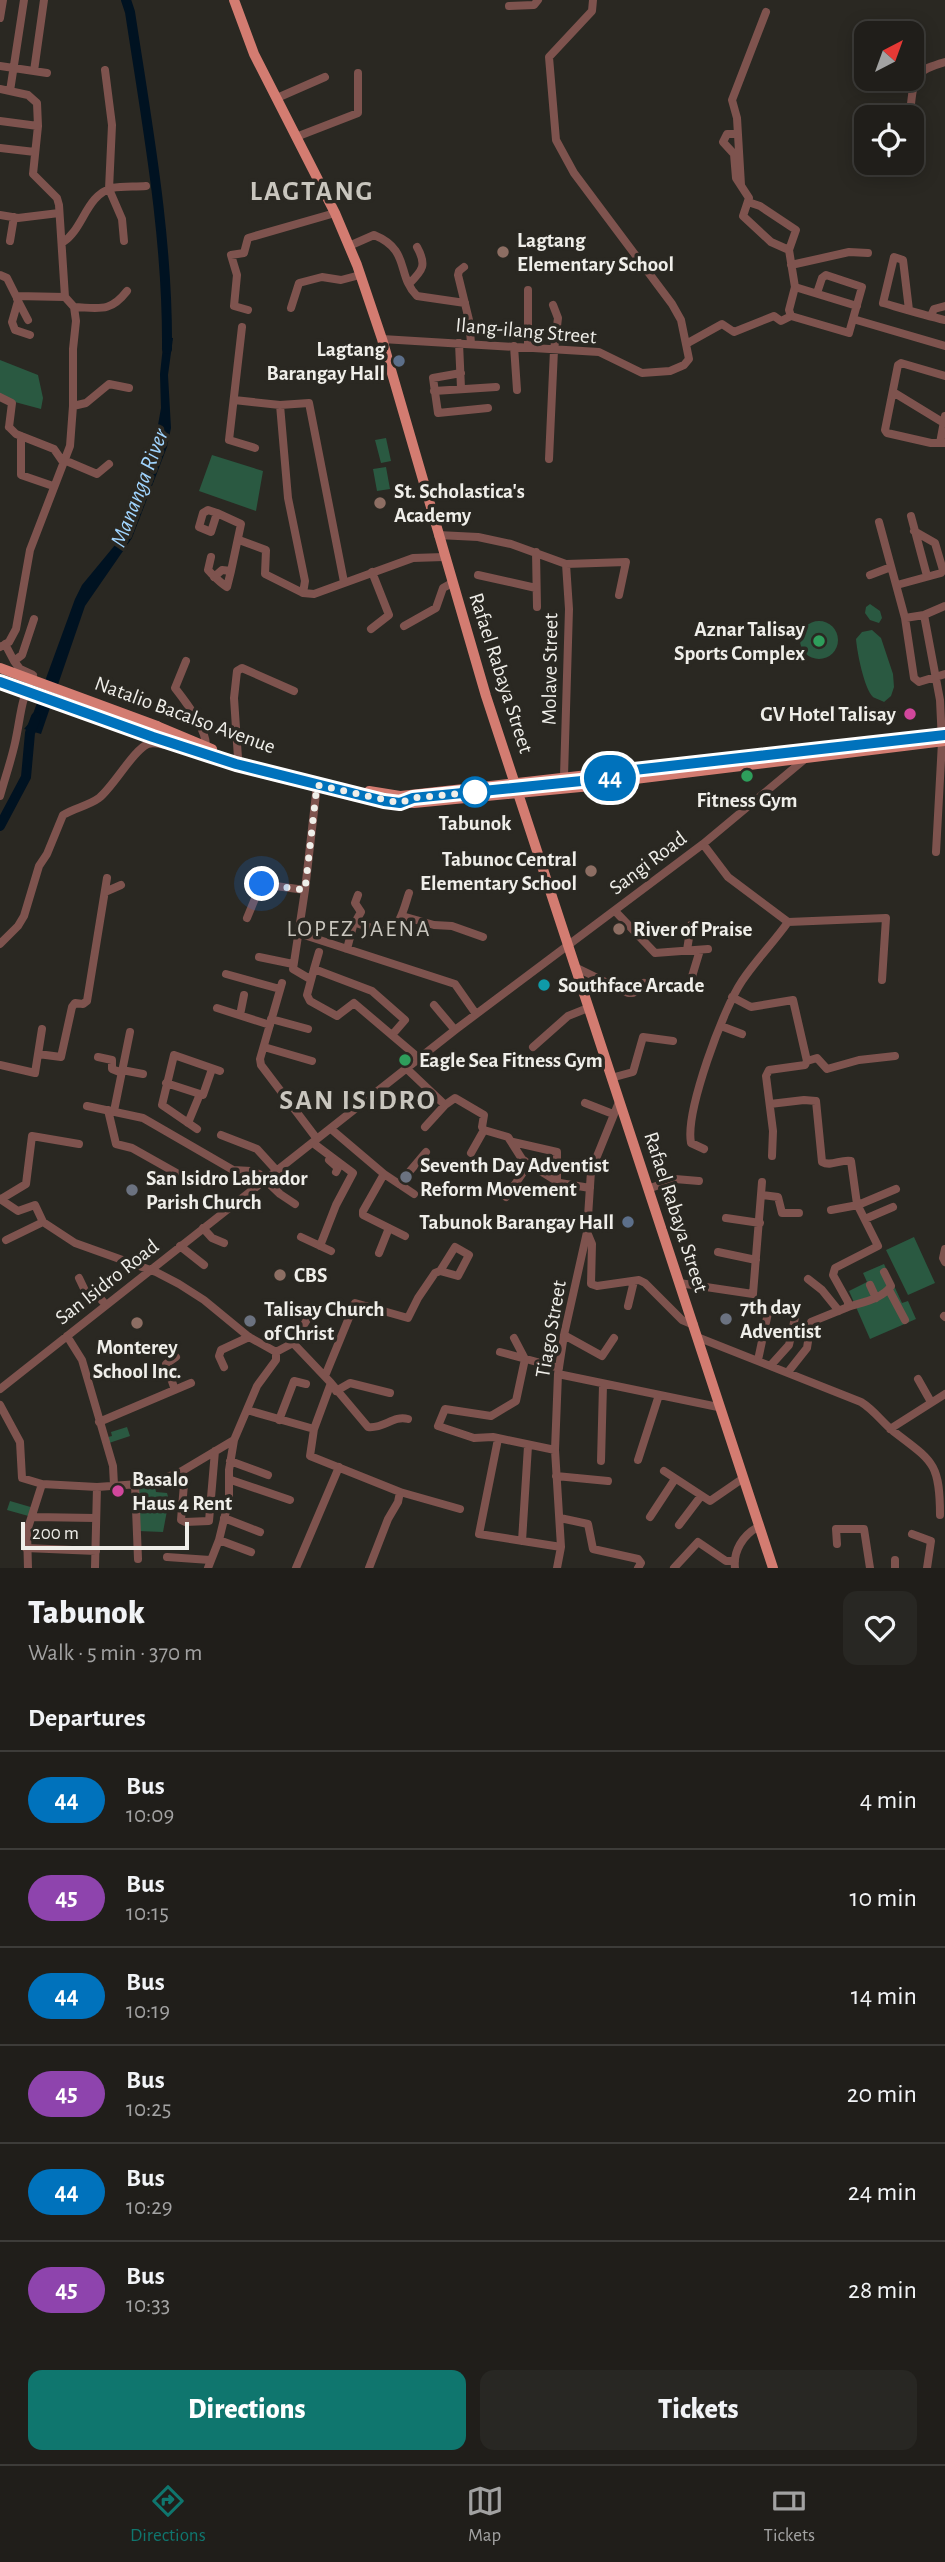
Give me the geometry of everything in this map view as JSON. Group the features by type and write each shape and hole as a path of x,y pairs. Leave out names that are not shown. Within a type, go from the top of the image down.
{"main road":[{"name":"Rafael Rabaya Street","path":"234,0 254,54 335,213 360,275 382,339 452,583 588,1008 694,1325 718,1408 773,1568"},
{"name":"Natalio Bacalso Avenue","path":"0,668 157,726 170,737 236,764 317,785 400,799 520,793 622,782 635,774"},
{"name":"Natalio Bacalso Avenue","path":"0,682 153,737 170,737 238,758 400,799 635,774"},
{"name":"Natalio Bacalso Avenue","path":"400,799 564,776 635,774 943,738"}],"street":[{"path":"0,18 3,0"},
{"path":"10,91 24,0"},
{"path":"34,71 44,0"},
{"path":"509,6 534,5 538,0"},
{"path":"593,0 592,11 549,57 556,140 574,173 672,304 681,320 687,344 722,324 734,332 774,316 781,320 791,316 849,333 863,289 861,286 826,275 822,278 817,293"},
{"path":"766,12 732,100 737,118 737,154 741,186 746,192 748,202 743,216 771,242 789,250"},
{"path":"911,104 917,74 928,67 945,62"},
{"path":"0,66 47,73"},
{"path":"105,71 112,125 108,189 122,219 124,241"},
{"path":"296,137 358,113 358,73"},
{"path":"276,98 326,77"},
{"path":"0,89 28,95 38,109 33,174 57,198 63,243 65,297 74,307 76,321 72,349 73,407 69,446 30,550 16,629 9,642 3,645 20,669 33,675 17,719 15,743 0,796"},
{"path":"0,121 38,126"},
{"path":"737,154 723,142 727,134 738,134"},
{"path":"0,148 35,152"},
{"path":"63,243 70,238 89,207 108,189 146,186"},
{"path":"748,202 760,206 794,227 796,233 789,250 795,287 789,310 791,316"},
{"path":"0,215 14,217 59,213"},
{"path":"248,310 234,306 237,275 231,255 244,253 248,238 335,213"},
{"path":"10,241 14,217"},
{"path":"349,246 374,234 385,239 394,247 413,292 421,299 465,303"},
{"path":"409,284 420,273 423,264 417,247"},
{"path":"791,265 849,251 868,253"},
{"path":"909,310 903,260 894,257 883,303 945,320"},
{"path":"464,267 458,275 471,343"},
{"path":"0,275 8,278 28,320"},
{"path":"291,308 297,286 322,278 339,280 360,275"},
{"path":"795,287 857,306"},
{"path":"528,290 528,347"},
{"path":"74,307 109,308 127,291"},
{"path":"17,299 65,297"},
{"path":"17,299 12,322 15,330 30,335"},
{"path":"549,459 558,318 553,305"},
{"path":"931,316 933,310 945,306"},
{"path":"853,319 945,346"},
{"path":"242,327 229,440 256,448"},
{"name":"Ilang-ilang Street","path":"382,339 599,352 642,373 670,371 684,365 689,359 687,344"},
{"path":"459,343 461,388"},
{"path":"514,346 517,390"},
{"path":"893,392 944,419 942,443 887,433 886,430 893,392 898,365 901,363 945,376"},
{"path":"461,373 435,376 433,381 437,411 440,414 488,408"},
{"path":"73,407 86,403 109,384 129,388"},
{"path":"434,391 496,387"},
{"path":"0,397 12,403 5,428 54,449 64,461 97,474 109,464"},
{"path":"234,400 280,405 309,403 344,582"},
{"path":"280,405 288,498 305,581 303,593"},
{"path":"21,436 21,475 53,486"},
{"path":"211,557 208,570 227,587 243,542 241,524 217,513"},
{"path":"911,516 927,576"},
{"path":"879,522 905,618 914,678 919,682 941,676"},
{"path":"897,585 941,573 943,569 935,543 915,531"},
{"path":"438,535 478,537 536,552 566,564 626,562 619,595"},
{"path":"243,542 265,550 265,574 303,593 314,594 414,558 444,556"},
{"path":"536,552 537,607"},
{"name":"Molave Street","path":"564,776 569,609 566,564"},
{"path":"870,575 891,567"},
{"path":"214,577 222,570 231,571"},
{"path":"372,572 389,615 372,629"},
{"path":"478,575 537,588"},
{"path":"404,626 436,608 443,588 452,583"},
{"path":"905,618 924,615 945,606"},
{"path":"924,615 941,676 943,738 936,852"},
{"path":"14,661 22,655 34,619"},
{"path":"186,661 175,688 203,731 206,747"},
{"path":"238,758 234,698 237,671 242,668 294,691"},
{"path":"0,944 24,916 34,877 63,815 96,800 117,781 136,754 148,744 164,745 170,737"},
{"name":"Sangi Road","path":"568,944 703,844 806,754"},
{"path":"310,979 296,971 293,964 317,785"},
{"path":"935,838 945,839"},
{"path":"703,844 728,877 788,922 886,918 883,980"},
{"path":"38,1054 61,1057 72,1007 75,1003 84,1004 87,1001 107,878"},
{"path":"247,918 261,884 305,890"},
{"path":"105,892 121,885"},
{"path":"356,923 387,931 393,928 402,916 409,893"},
{"path":"347,949 361,912 355,903 358,895"},
{"path":"615,911 655,953 704,949 690,983"},
{"path":"402,916 434,925 452,926 483,937"},
{"path":"704,1149 691,1143 691,1115 720,1026 742,981 788,922"},
{"path":"687,950 691,925"},
{"path":"298,933 455,984 477,1014"},
{"name":"San Isidro Road","path":"0,1389 568,944"},
{"path":"319,952 307,995 310,1001 337,1016 354,1003 420,1059"},
{"path":"259,957 293,964"},
{"path":"575,967 628,993 633,993 645,983"},
{"path":"314,970 376,993 405,1020 392,1035"},
{"path":"226,974 281,986 261,1065 313,1142 338,1168 336,1172"},
{"path":"240,1015 244,995"},
{"path":"732,997 751,1007 793,1000 807,1061"},
{"path":"434,1005 455,1030"},
{"path":"217,1008 308,1029"},
{"path":"533,1047 568,1016 588,1008"},
{"path":"720,1026 742,1034"},
{"path":"0,1065 35,1073 42,1029"},
{"path":"130,1032 111,1110 116,1144 132,1148 180,1175"},
{"path":"611,1078 633,1072 643,1038 673,1041"},
{"path":"264,1047 312,1061"},
{"path":"166,1083 203,1095 216,1070 174,1055 166,1083 162,1105 197,1129"},
{"path":"98,1056 112,1060 112,1069 143,1074"},
{"path":"772,1156 774,1131 767,1072 805,1065 807,1061 818,1058 827,1069 859,1060 895,1056"},
{"path":"407,1069 445,1105"},
{"path":"188,1123 200,1094"},
{"path":"425,1127 455,1098 481,1112 485,1118 482,1127 484,1130 471,1153"},
{"path":"770,1104 816,1101 822,1162 828,1165 851,1161 858,1205 878,1245 833,1271 848,1302 844,1309"},
{"name":"Tiago Street","path":"557,1568 561,1547 555,1450 559,1371 564,1335 587,1232 591,1171 619,1102"},
{"path":"584,1104 613,1114"},
{"path":"87,1107 143,1118 233,1170 251,1171 266,1179 280,1194 295,1203"},
{"path":"164,1129 169,1112"},
{"path":"331,1129 384,1174 414,1194"},
{"path":"484,1130 508,1137 522,1159 557,1181 590,1188"},
{"path":"220,1135 257,1149 277,1171"},
{"path":"79,1144 32,1136 26,1184 0,1199 18,1211 35,1205 43,1222 75,1243 179,1284 204,1300 249,1337 276,1352"},
{"path":"313,1142 353,1174 336,1205 320,1246"},
{"path":"513,1142 557,1152 557,1181"},
{"path":"399,1184 426,1152"},
{"path":"506,1197 529,1164"},
{"path":"384,1174 362,1213 405,1236"},
{"path":"648,1189 676,1180 699,1181"},
{"path":"679,1283 751,1295 754,1292 762,1181"},
{"path":"831,1210 858,1205 895,1189"},
{"path":"762,1195 778,1197 782,1213 799,1213"},
{"path":"865,1219 893,1207"},
{"path":"726,1218 760,1223"},
{"path":"6,1240 43,1222"},
{"path":"203,1228 212,1238 223,1243"},
{"path":"379,1253 389,1228"},
{"path":"587,1232 592,1244 590,1282 594,1285 637,1281 682,1320 694,1325"},
{"path":"301,1237 331,1251"},
{"path":"180,1246 204,1265"},
{"path":"945,1249 945,1262"},
{"path":"718,1252 756,1260"},
{"path":"628,1306 637,1281 645,1270"},
{"path":"440,1271 435,1273 408,1318 355,1303 328,1379 314,1429 310,1456 400,1492 460,1509"},
{"path":"884,1272 891,1286 889,1290 905,1320"},
{"path":"590,1273 601,1273"},
{"path":"79,1279 89,1299 99,1297 106,1305"},
{"path":"808,1279 844,1309"},
{"path":"870,1285 876,1298"},
{"path":"788,1372 807,1348 811,1322 876,1298 889,1290"},
{"path":"771,1365 789,1345 796,1312"},
{"path":"758,1360 768,1313"},
{"path":"276,1352 293,1343 307,1318"},
{"path":"564,1335 602,1356 614,1338"},
{"path":"67,1336 82,1360 113,1466 114,1485"},
{"path":"224,1367 219,1356 221,1350 249,1337"},
{"path":"514,1338 525,1359 514,1404 491,1416 445,1409 438,1426 474,1438 484,1436 555,1450"},
{"path":"696,1338 771,1365 872,1409 890,1429 925,1454 940,1486 940,1515"},
{"path":"293,1343 328,1379 368,1427 376,1428 398,1417 408,1419"},
{"path":"167,1557 209,1564 225,1518 234,1440 257,1385 276,1360 276,1352"},
{"path":"500,1352 603,1385 718,1408"},
{"path":"176,1357 166,1364 176,1390"},
{"path":"918,1379 931,1402"},
{"path":"279,1420 294,1381 306,1384"},
{"path":"99,1422 191,1383"},
{"path":"336,1391 350,1383 390,1393"},
{"path":"601,1461 603,1385"},
{"path":"890,1429 945,1394"},
{"path":"638,1461 659,1395"},
{"path":"0,1405 20,1442 22,1477 42,1484 97,1488 153,1483 182,1471 234,1440"},
{"path":"247,1410 314,1429"},
{"path":"498,1439 479,1534 561,1547"},
{"path":"522,1541 528,1446"},
{"path":"182,1471 184,1484 181,1520 209,1521 215,1451"},
{"path":"230,1461 268,1475"},
{"path":"934,1469 945,1464"},
{"path":"296,1568 339,1467"},
{"path":"664,1471 707,1500 713,1500 742,1479"},
{"path":"556,1476 608,1481"},
{"path":"650,1517 675,1479"},
{"path":"231,1480 290,1500"},
{"path":"28,1568 27,1531 42,1484"},
{"path":"135,1484 138,1559"},
{"path":"95,1568 97,1488"},
{"path":"369,1568 400,1492"},
{"path":"679,1525 701,1496"},
{"path":"33,1517 95,1518"},
{"path":"225,1518 260,1532"},
{"path":"560,1518 588,1524 593,1549 638,1559 638,1568"},
{"path":"674,1568 698,1542 735,1565 743,1538 758,1527"},
{"path":"837,1544 836,1529 864,1529 870,1568"},
{"path":"912,1534 931,1541 928,1568"},
{"path":"219,1541 251,1552"},
{"path":"26,1548 96,1551"}],"green space":[{"path":"0,360 38,375 43,398 41,409 0,398"},
{"path":"386,438 391,461 381,463 375,440"},
{"path":"212,455 263,471 256,511 199,491"},
{"path":"386,467 390,489 377,491 373,469"},
{"path":"870,604 880,611 882,618 879,623 870,620 865,613"},
{"name":"Aznar Talisay Sports Complex","path":"819,621 833,626 838,640 833,654 819,659 805,654 800,640 805,626"},
{"path":"872,630 881,638 893,674 894,687 891,696 884,702 873,697 870,692 858,652 856,639 862,632"},
{"path":"914,1237 935,1283 908,1295 886,1250"},
{"path":"884,1264 902,1303 908,1301 916,1319 870,1339 849,1291 867,1282 863,1273"},
{"path":"127,1427 130,1436 109,1443 111,1432"},
{"path":"154,1482 156,1492 167,1493 169,1500 163,1532 138,1531 136,1485"},
{"path":"10,1501 34,1508 32,1517 7,1510"}],"water":[{"path":"164,337 173,338 168,375 171,428 167,447 132,538 85,606 41,734 24,729 30,722 75,599 82,585 115,545 152,459 161,408 160,374"}],"waterway":[{"name":"Mananga River","path":"126,0 143,96 160,222 167,349"},
{"name":"Mananga River","path":"0,826 26,777 30,733 36,717"}],"bus line":[{"name":"44","path":"0,682 236,764 400,803 413,798 621,777 634,770 945,735"}],"place":[{"name":"Lagtang Elementary School","path":"503,252"},
{"name":"Lagtang Barangay Hall","path":"399,361"},
{"name":"St. Scholastica's Academy","path":"380,503"},
{"name":"Aznar Talisay Sports Complex","path":"819,641"},
{"name":"GV Hotel Talisay","path":"910,714"},
{"name":"Fitness Gym","path":"747,776"},
{"name":"Tabunok","path":"475,792"},
{"name":"Tabunoc Central Elementary School","path":"591,871"},
{"name":"River of Praise","path":"619,929"},
{"name":"Southface Arcade","path":"544,985"},
{"name":"Eagle Sea Fitness Gym","path":"405,1060"},
{"name":"Seventh Day Adventist Reform Movement","path":"406,1177"},
{"name":"San Isidro Labrador Parish Church","path":"132,1190"},
{"name":"Tabunok Barangay Hall","path":"628,1222"},
{"name":"CBS","path":"280,1275"},
{"name":"7th day Adventist","path":"726,1319"},
{"name":"Talisay Church of Christ","path":"250,1321"},
{"name":"Monterey School Inc.","path":"137,1323"},
{"name":"Basalo Haus 4 Rent","path":"118,1491"}],"district":[{"name":"LAGTANG","path":"312,192"},
{"name":"LOPEZ JAENA","path":"359,929"},
{"name":"SAN ISIDRO","path":"358,1101"}],"route":[{"path":"262,884 305,890 317,785 400,803 413,798 475,792"}]}
